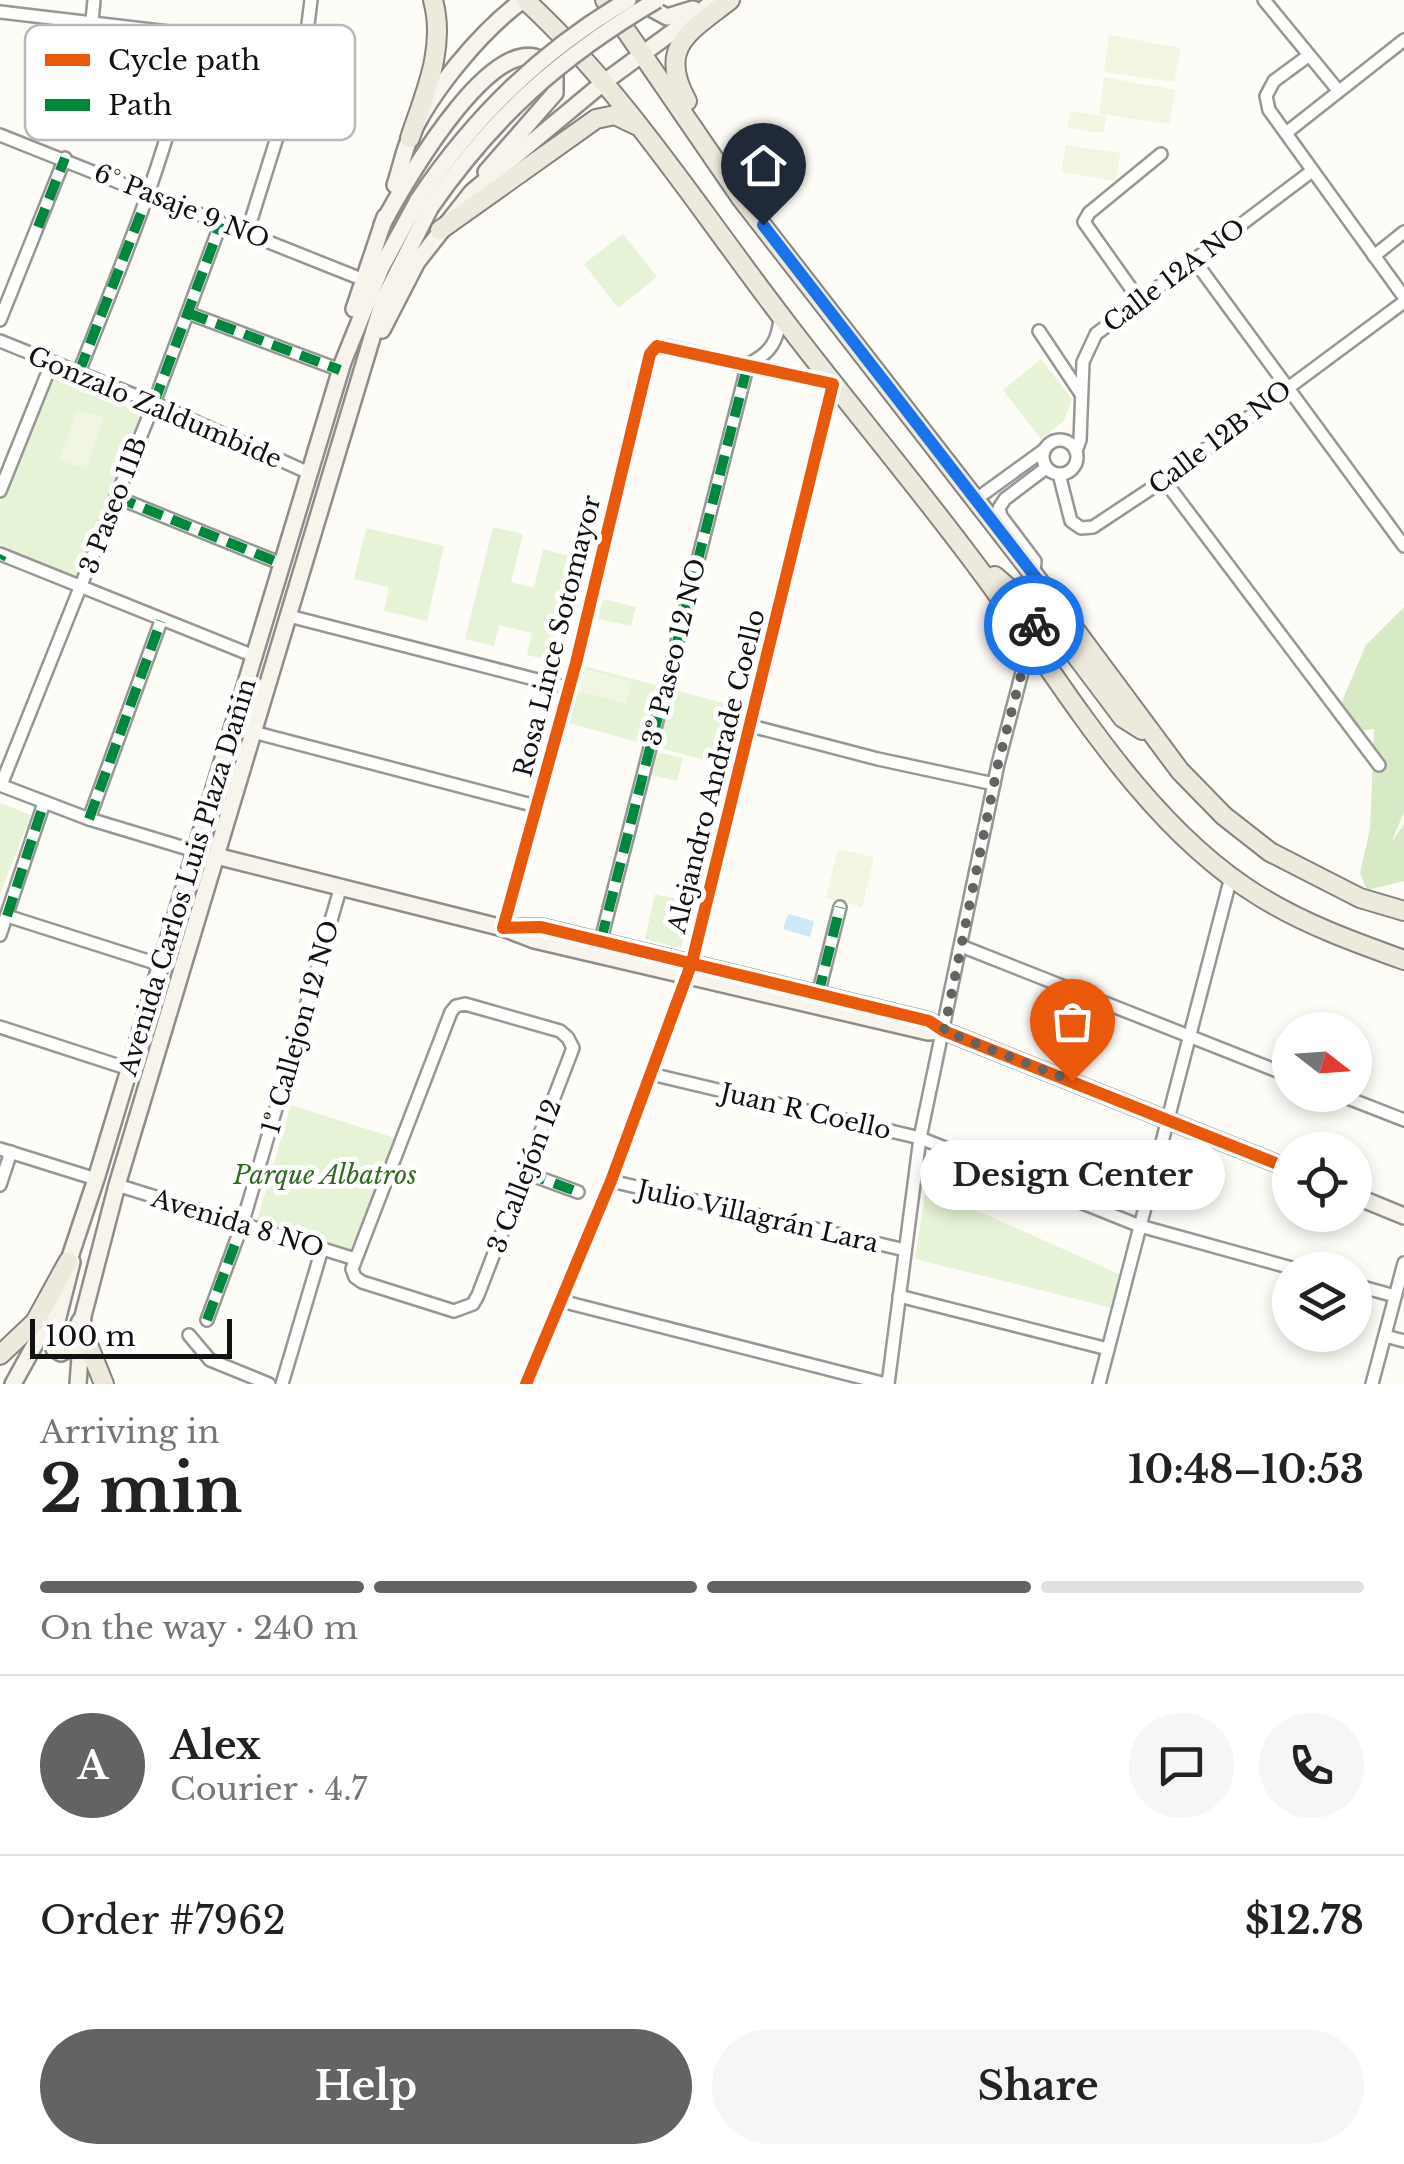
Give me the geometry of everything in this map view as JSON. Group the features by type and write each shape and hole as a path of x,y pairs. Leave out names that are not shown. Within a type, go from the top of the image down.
{"main road":[{"path":"410,138 436,54 438,28 432,0"},
{"path":"524,0 566,39 642,130 1153,804 1232,878 1261,898 1336,936 1404,960"},
{"name":"Avenida Carlos Luis Plaza Dañin","path":"13,1384 48,1317 96,1179 342,366 364,280 410,138 470,50 504,14 524,0"},
{"path":"605,0 742,198 1180,770 1224,816 1270,852 1360,898 1404,911"},
{"name":"Avenida Carlos Luis Plaza Dañin","path":"342,366 381,268 460,140 519,79 580,29 628,0"},
{"path":"646,0 661,15 674,17 708,0"},
{"name":"Avenida Carlos Luis Plaza Dañin","path":"78,1384 83,1324 117,1185 382,301 424,204 474,148 527,92 583,46 657,0"},
{"name":"Avenida Carlos Luis Plaza Dañin","path":"363,370 406,280 472,192 604,83 716,0"},
{"path":"730,0 685,39 673,67 680,88 742,198"},
{"path":"382,225 432,138 481,73 507,50 537,52 555,73 555,93 496,158 472,192"},
{"path":"440,230 600,117 619,116 642,130"},
{"path":"922,495 948,516 1005,588 1020,590 1039,582"},
{"path":"1044,661 1042,650 1046,642 1054,638 1065,641 1123,718 1154,738"},
{"path":"216,856 503,928 534,940 818,995 929,1021 944,1031 1272,1162"},
{"path":"503,928 541,927 600,940 689,970 928,1032 944,1031"},
{"path":"1372,1203 1404,1216"},
{"path":"76,1238 70,1278 52,1341 57,1352 68,1349 83,1324"},
{"path":"0,1356 35,1322 68,1262"},
{"path":"83,1324 104,1384"}],"street":[{"path":"92,21 94,0"},
{"path":"308,25 311,0"},
{"path":"1264,0 1337,90"},
{"path":"0,12 128,25"},
{"path":"1286,133 1404,40"},
{"path":"1308,56 1274,81 1266,96 1269,110 1404,300"},
{"name":"6° Pasaje 9 NO","path":"0,135 364,280"},
{"path":"79,372 166,140"},
{"path":"247,234 276,140"},
{"path":"1140,301 1084,222 1161,154"},
{"path":"0,320 65,158"},
{"name":"Calle 12A NO","path":"1076,451 1080,440 1083,362 1096,334 1312,171"},
{"name":"3 Paseo 11B","path":"0,785 154,403 221,223"},
{"path":"1374,256 1404,232"},
{"path":"1194,260 1404,546"},
{"name":"Calle 12B NO","path":"1059,474 1071,521 1080,528 1093,527 1164,480 1404,300"},
{"path":"188,313 342,366"},
{"path":"748,364 759,359 776,340 780,316"},
{"path":"1039,332 1081,401"},
{"name":"Gonzalo Zaldumbide","path":"0,340 154,403 309,473"},
{"name":"Rosa Lince Sotomayor","path":"503,928 569,688 650,354 657,346 666,346 748,364"},
{"path":"0,491 52,362"},
{"path":"748,364 833,384"},
{"name":"3º Paseo 12 NO","path":"600,940 748,364"},
{"name":"Alejandro Andrade Coello","path":"526,1384 610,1181 689,970 833,384"},
{"name":"Calle 12A NO","path":"1060,440 1081,401"},
{"path":"975,500 1050,442 1071,444 1076,451 1073,468 1059,474 1046,468"},
{"path":"1044,450 1046,468"},
{"path":"561,1301 887,1384 920,1138 1039,582 1035,561 999,508 1046,468"},
{"path":"1164,480 1379,765"},
{"path":"116,497 282,564"},
{"path":"1,556 254,656"},
{"path":"288,616 569,688"},
{"path":"89,818 162,621"},
{"path":"752,726 994,784"},
{"path":"254,732 536,806"},
{"path":"0,785 195,851"},
{"path":"0,934 44,802"},
{"path":"1099,1384 1232,878"},
{"name":"1º Callejon 12 NO","path":"208,1320 242,1224 341,886"},
{"path":"818,995 840,907"},
{"path":"7,916 160,965"},
{"path":"961,946 1272,1069"},
{"name":"3 Callejón 12","path":"355,1259 451,1012 465,1004 560,1031 572,1048 526,1173 478,1295 472,1304 454,1312"},
{"path":"0,1028 130,1069"},
{"name":"Juan R Coello","path":"651,1074 920,1138 1140,1226 1272,1263"},
{"path":"1372,1108 1404,1120"},
{"path":"0,1185 6,1151 96,1179"},
{"path":"526,1173 578,1192"},
{"name":"Julio Villagrán Lara","path":"610,1181 904,1250"},
{"name":"Avenida 8 NO","path":"117,1185 355,1259 352,1269 362,1282 454,1312"},
{"path":"282,1384 322,1249"},
{"path":"1372,1384 1404,1263"},
{"path":"1372,1290 1395,1296"},
{"path":"899,1296 1108,1349"},
{"path":"189,1336 210,1360 268,1384"},
{"path":"1385,1336 1404,1341"}],"green space":[{"path":"1109,35 1181,48 1174,82 1104,72"},
{"path":"1104,77 1176,90 1169,124 1099,114"},
{"path":"1071,111 1107,117 1103,133 1067,128"},
{"path":"1066,145 1120,153 1116,181 1061,172"},
{"path":"623,234 657,277 618,308 584,264"},
{"path":"1041,359 1072,399 1064,421 1041,439 1003,390"},
{"path":"54,368 148,406 79,577 0,545 0,502"},
{"path":"77,409 104,418 86,469 59,460"},
{"path":"493,527 523,534 511,582 534,588 543,549 574,557 570,574 585,579 577,611 561,608 548,660 527,655 532,633 499,625 494,646 465,639"},
{"path":"366,528 444,546 427,621 384,611 389,587 354,579"},
{"path":"603,599 636,607 631,626 598,619"},
{"path":"1404,607 1404,812 1391,843 1404,824 1404,881 1367,890 1360,873 1370,829 1374,729 1350,732 1334,720 1366,645"},
{"path":"577,664 742,708 726,766 561,721"},
{"path":"578,667 632,682 626,704 572,689"},
{"path":"652,751 683,758 677,781 647,774"},
{"path":"0,803 31,815 0,894"},
{"path":"838,849 874,857 862,907 826,898"},
{"path":"655,894 691,902 681,948 645,939"},
{"name":"Parque Albatros","path":"291,1105 395,1138 350,1250 257,1220"},
{"path":"926,1188 1119,1274 1112,1308 915,1259"}],"water":[{"path":"788,914 814,921 810,937 783,929"}],"marked path":[{"path":"38,227 65,158"},
{"path":"79,372 149,193"},
{"path":"154,403 221,223"},
{"path":"188,313 340,370"},
{"path":"601,940 748,364"},
{"path":"116,497 282,564"},
{"path":"0,559 2,555"},
{"path":"89,819 161,621"},
{"path":"7,916 44,803"},
{"path":"818,995 840,907"},
{"path":"526,1173 578,1192"},
{"path":"207,1320 242,1225"}],"cycle path":[{"path":"657,346 833,384 691,963 541,927 503,928 576,663 650,354 657,346"},
{"path":"526,1384 611,1181 691,963"},
{"path":"691,963 929,1021 944,1031 1272,1162"}],"way so far":[{"path":"1034,625 998,764 944,1031 1072,1081"}],"place":[{"name":"Design Center","path":"1072,1081"}],"route":[{"path":"763,225 1044,588 1034,625"}]}
